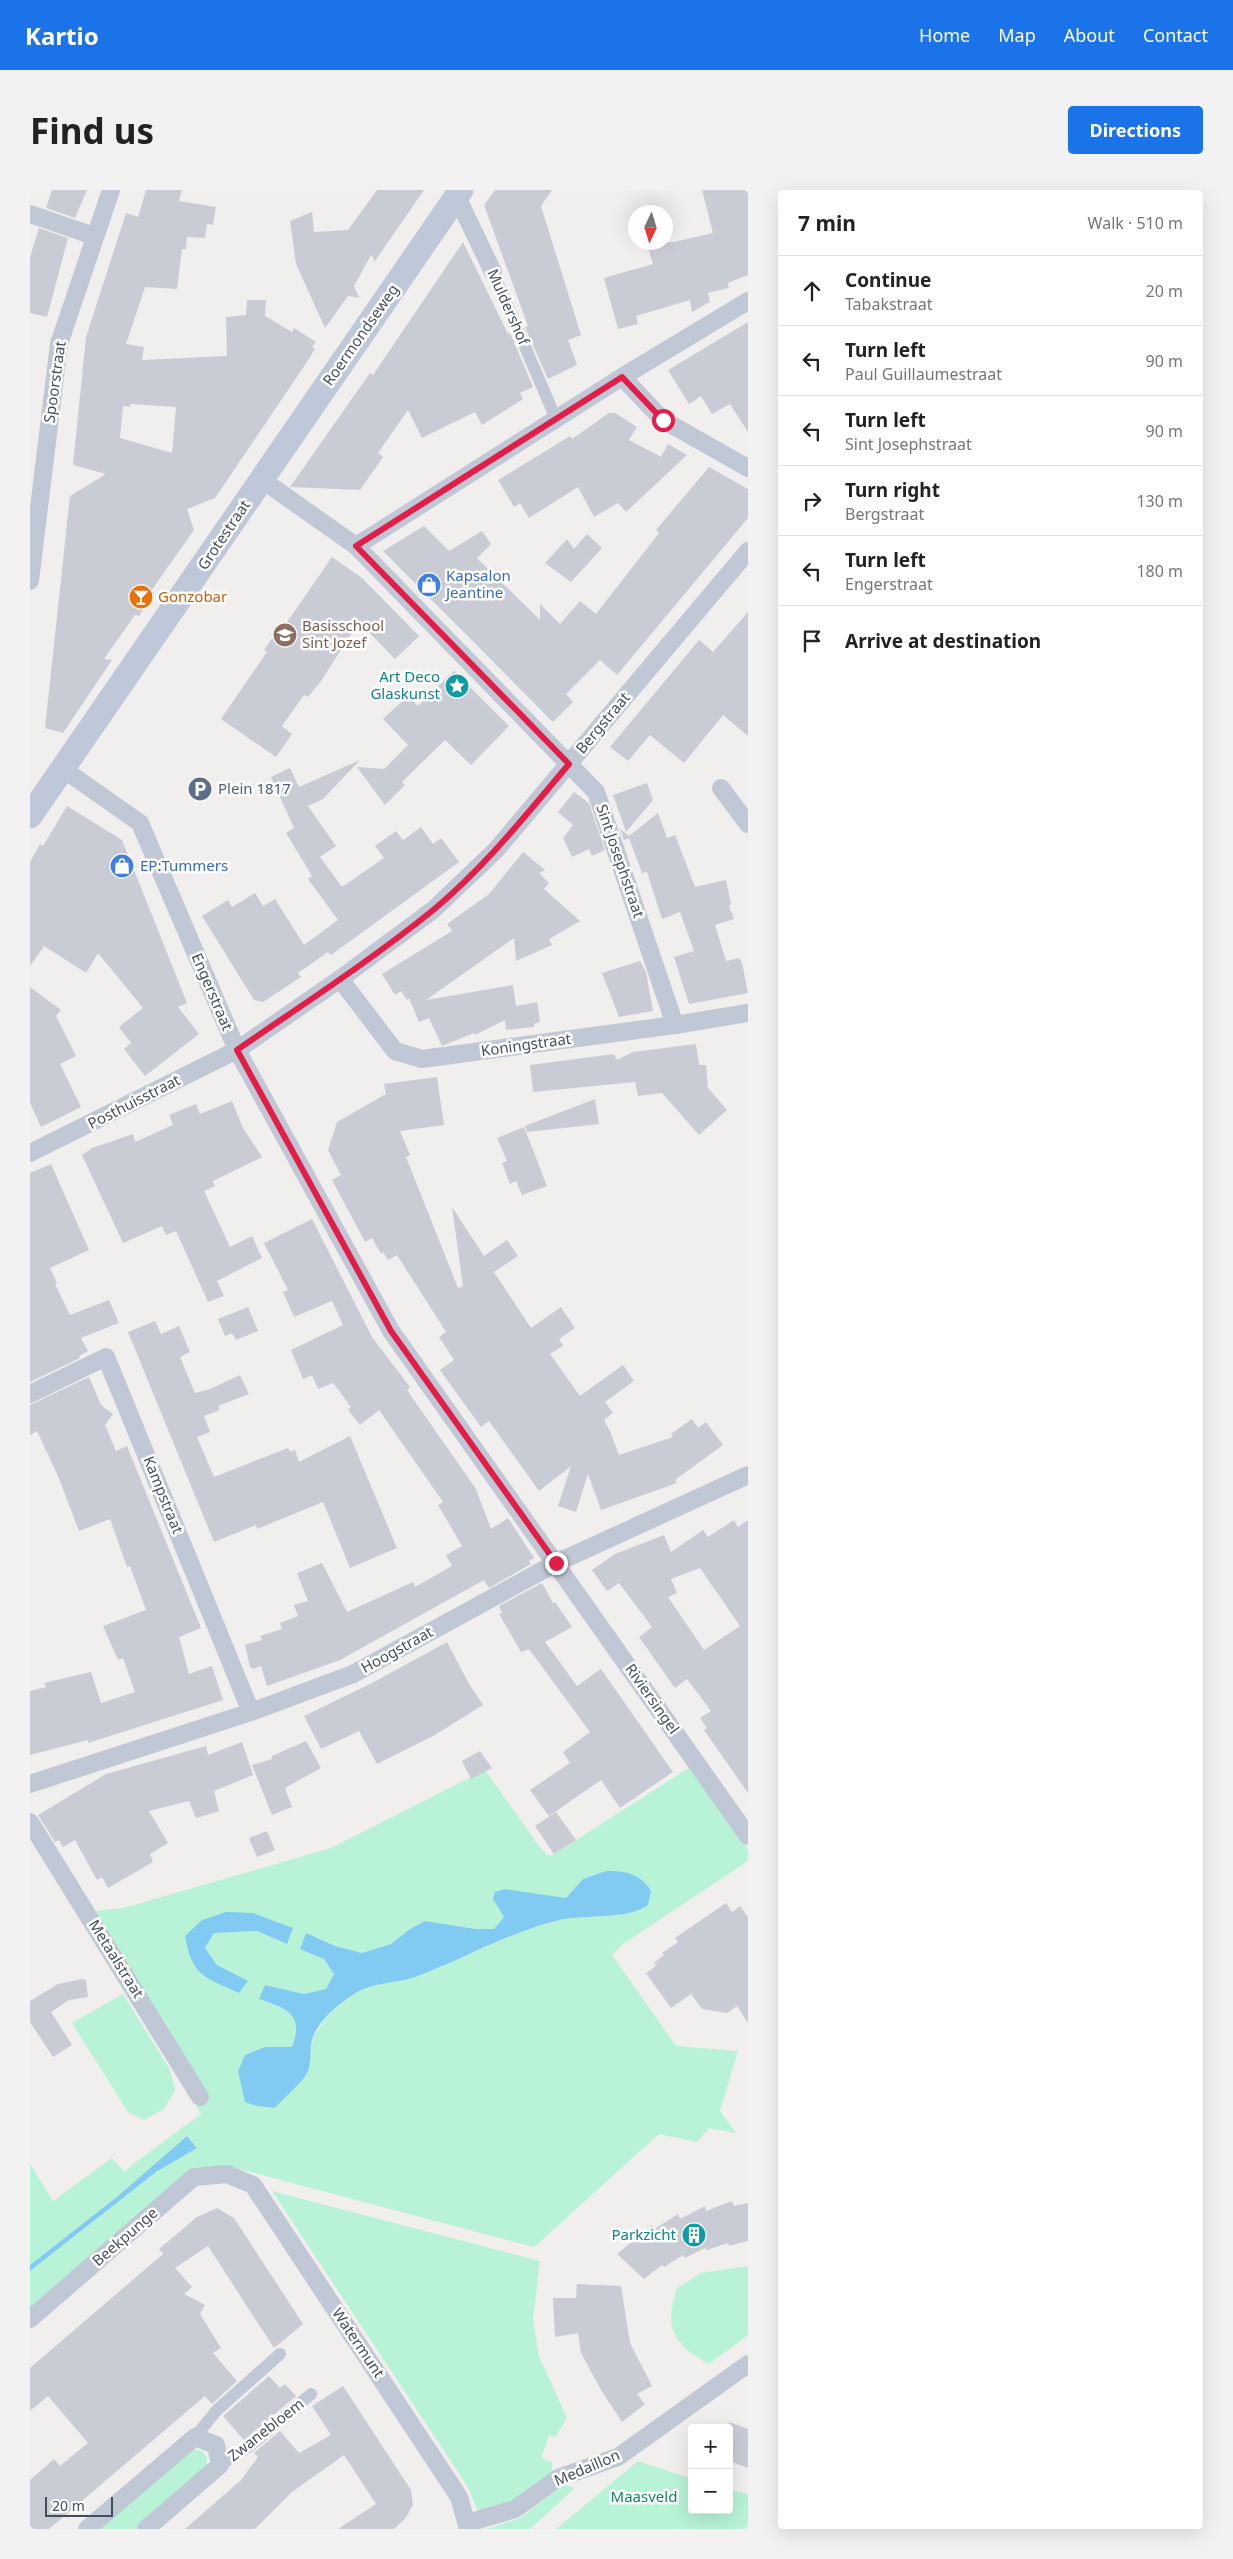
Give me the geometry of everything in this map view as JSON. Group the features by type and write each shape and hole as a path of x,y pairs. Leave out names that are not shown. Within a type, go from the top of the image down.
{"main road":[{"name":"Roermondseweg","path":"261,479 459,194"},
{"name":"Grotestraat","path":"63,769 261,479"},
{"path":"30,816 63,769"}],"street":[{"name":"Spoorstraat","path":"30,581 36,492 59,344 110,190"},
{"name":"Muldershof","path":"459,194 556,419"},
{"path":"30,214 94,236"},
{"path":"356,546 622,377 748,301"},
{"path":"622,377 663,420 748,468"},
{"name":"Sint Josephstraat","path":"261,479 356,546 596,792 676,1026"},
{"name":"Bergstraat","path":"237,1050 340,979 432,910 496,850 748,552"},
{"name":"Engerstraat","path":"63,769 140,823 237,1050 391,1331 556,1563"},
{"path":"722,788 748,824"},
{"name":"Koningstraat","path":"340,979 395,1051 422,1059 676,1026 748,1013"},
{"name":"Posthuisstraat","path":"30,1153 237,1050"},
{"name":"Kampstraat","path":"30,1394 106,1357 251,1712"},
{"name":"Hoogstraat","path":"30,1784 251,1712 352,1674 556,1563 748,1475"},
{"name":"Riviersingel","path":"556,1563 746,1831"},
{"name":"Metaalstraat","path":"30,1822 200,2097"},
{"name":"Beekpunge","path":"30,2319 194,2177 228,2174"},
{"name":"Watermunt","path":"228,2174 253,2185 459,2497 468,2526"},
{"path":"86,2529 195,2436 217,2410 280,2354"},
{"name":"Medaillon","path":"468,2526 515,2509 558,2478 618,2457 748,2364"},
{"name":"Zwanebloem","path":"146,2529 220,2465 250,2446 310,2394"},
{"name":"Zwanebloem","path":"195,2436 216,2445 220,2465"}],"green space":[{"path":"690,1767 748,1850 748,1861 623,1944 612,1955 676,2046 738,2051 720,2111 736,2133 709,2128 697,2142 659,2134 534,2247 235,2168 183,2176 30,2307 30,2271 156,2172 197,2148 187,2136 118,2196 30,2265 30,2164 53,2201 112,2158 124,2171 201,2114 196,2106 207,2097 96,1911 123,1908 331,1848 485,1770 539,1846 547,1855 553,1855","holes":["583,1879 623,1914 594,1914 561,1920 526,1930 414,1977 374,1984 351,1996 325,2018 313,2037 308,2071 275,2108 257,2106 238,2071 245,2055 265,2047 292,2047 298,2030 294,2018 265,1985 304,1994 326,1989 334,1974 324,1959 300,1949 306,1933 335,1946 362,1953 391,1944 410,1929 425,1921 475,1929 494,1929 504,1917 504,1889 566,1898","277,1921 287,1944 257,1931 214,1933 205,1948 217,1965 247,1981 239,1993 185,1936"]},
{"path":"123,1994 170,2070 175,2090 164,2109 144,2120 128,2112 72,2023"},
{"path":"272,2191 540,2261 533,2319 539,2356 567,2418 555,2437 549,2435 541,2458 552,2462 552,2471 511,2502 478,2512 468,2487"},
{"path":"748,2266 748,2335 709,2364 696,2357 679,2341 674,2333 671,2314 677,2288 701,2273"},
{"path":"193,2449 202,2451 207,2457 206,2469 136,2529 98,2529"},
{"name":"Maasveld","path":"638,2461 688,2478 688,2514 733,2514 733,2491 748,2494 748,2529 556,2529"},
{"path":"563,2485 575,2488 530,2529 487,2529 520,2518"}],"water":[{"path":"606,1871 632,1874 642,1880 651,1891 648,1905 629,1913 570,1918 541,1925 415,1977 368,1987 351,1996 324,2019 313,2037 310,2063 306,2075 275,2108 257,2106 245,2102 238,2071 245,2055 265,2047 292,2047 295,2036 296,2027 290,2014 285,2009 259,1999 265,1985 304,1994 326,1989 334,1974 324,1959 300,1949 306,1933 335,1946 362,1953 391,1944 410,1929 425,1921 475,1929 494,1929 504,1917 493,1899 495,1892 504,1889 566,1898 583,1879"},
{"path":"226,1912 253,1913 293,1928 287,1944 257,1931 214,1933 205,1948 217,1965 248,1981 239,1993 208,1978 196,1967 191,1960 185,1936 202,1920"},
{"path":"187,2136 197,2148 156,2172 30,2271 30,2265 118,2196"}],"building":[{"path":"52,190 87,190 75,218 46,208"},
{"path":"146,190 182,190 179,201 216,207 213,225 207,224 205,238 187,237 186,249 182,249 177,289 145,287 126,344 144,347 142,360 227,356 226,317 246,315 247,300 266,300 265,316 292,332 294,328 316,342 312,347 315,349 215,498 187,509 194,530 151,591 154,593 139,616 135,615 104,659 112,660 63,733 45,728 70,496 106,474 73,465 86,337 126,213 138,217","holes":["130,404 176,407 172,453 120,438 123,406 130,407"]},
{"path":"377,190 424,190 375,261 371,255 354,286 359,298 348,296 325,328 296,264 290,221 312,212 314,232 348,230"},
{"path":"495,190 552,190 541,206 581,335 568,340 577,365 548,379 525,327 528,326 484,205"},
{"path":"702,190 748,190 748,275 728,283 729,288 708,293 710,302 692,312 690,300 636,316 638,324 618,329 604,278 653,264 649,250 673,250 673,242 713,233"},
{"path":"39,228 68,238 47,317 30,313 30,257"},
{"path":"463,242 508,334 510,333 533,387 520,393 523,399 482,425 475,412 422,438 408,410 378,453 383,457 360,490 290,487 370,373 373,375"},
{"path":"748,322 748,432 730,404 712,414 701,396 689,404 668,370"},
{"path":"609,413 615,413 637,427 629,440 661,457 668,444 687,455 626,512 618,503 594,517 578,487 529,518 520,503 514,507 498,480 570,436 572,439"},
{"path":"709,467 748,489 748,518 617,675 600,660 566,694 573,702 553,722 383,551 424,526 449,551 482,531 491,544 477,558 540,620 540,604 560,624 580,601 596,614 659,533 656,530"},
{"path":"587,534 602,548 571,582 545,563 567,539 574,549"},
{"path":"332,557 362,578 419,636 395,659 359,622 321,681 308,697 304,695 282,726 292,734 276,757 221,719 267,652 264,650 283,623 285,625"},
{"path":"748,612 748,736 723,715 684,763 650,735 628,761 610,747 699,640 713,652"},
{"path":"454,671 509,726 471,765 445,740 402,782 405,785 385,805 357,767 384,769 408,745 383,719 408,696 418,706"},
{"path":"360,760 323,799 308,806 336,846 320,857 342,887 384,858 375,846 396,831 403,840 421,827 433,844 441,838 459,862 331,955 328,952 298,973 301,977 263,1002 254,1000 202,916 228,900 232,907 255,893 263,906 275,899 304,945 338,920 308,879 312,876 286,833 294,828 271,777 290,768 299,787"},
{"path":"647,783 653,800 626,832 613,795"},
{"path":"574,792 589,803 605,850 592,856 589,849 572,857 563,838 573,825 558,812"},
{"path":"67,806 122,840 187,1003 178,1007 199,1034 145,1076 124,1049 131,1043 119,1027 143,1008 98,953 86,973 44,946 30,966 30,862 40,844 43,846"},
{"path":"658,813 667,838 675,835 695,887 726,880 731,904 729,906 734,919 715,925 726,961 739,958 742,963 748,993 689,1004 674,957 694,951 680,912 662,919 647,872 642,873 629,838 624,840 620,829 629,836"},
{"path":"523,852 545,870 539,873 549,883 544,889 580,921 549,939 552,945 516,961 514,938 426,1000 513,985 516,1006 537,1002 540,1022 534,1024 534,1027 506,1030 505,1020 475,1035 474,1033 442,1046 429,1018 419,1022 409,998 407,1000 401,991 395,995 382,974 452,931 447,924 489,894"},
{"path":"640,961 646,972 653,1011 619,1017 602,973"},
{"path":"30,987 61,1010 56,1016 76,1056 60,1064 81,1107 41,1127 30,1103"},
{"path":"696,1044 699,1065 706,1065 708,1088 727,1110 699,1135 662,1093 638,1096 635,1082 533,1092 530,1065 614,1054 617,1060 633,1052"},
{"path":"437,1077 444,1125 400,1131 410,1155 406,1157 458,1288 463,1286 452,1207 484,1256 507,1240 518,1256 494,1272 531,1328 561,1307 575,1328 559,1339 563,1346 550,1354 580,1396 623,1365 634,1381 605,1402 613,1413 604,1420 619,1455 673,1437 671,1434 692,1419 698,1428 706,1422 723,1445 675,1480 677,1483 601,1510 588,1474 576,1512 558,1506 571,1466 539,1491 489,1421 481,1427 440,1370 454,1360 439,1337 446,1332 397,1255 388,1260 383,1252 381,1254 372,1238 365,1242 332,1180 341,1175 328,1150 337,1122 386,1094 384,1084"},
{"path":"595,1099 599,1124 527,1132 525,1126"},
{"path":"232,1101 243,1128 262,1157 213,1181 215,1186 204,1191 230,1247 252,1236 262,1258 217,1281 224,1296 208,1302 176,1231 166,1235 162,1226 123,1243 82,1155 92,1148 133,1134 135,1142 173,1125 169,1115 196,1104 200,1114"},
{"path":"524,1127 547,1186 522,1195 516,1181 510,1184 502,1163 507,1161 497,1138"},
{"path":"51,1164 89,1250 50,1268 57,1283 55,1284 70,1315 109,1300 119,1323 81,1338 88,1351 79,1356 80,1358 30,1382 30,1173"},
{"path":"312,1219 372,1337 410,1387 407,1390 476,1489 491,1529 508,1518 534,1558 529,1561 531,1564 489,1588 484,1580 340,1660 267,1686 261,1666 253,1669 250,1667 245,1645 262,1640 260,1636 282,1629 280,1623 298,1616 294,1605 308,1601 297,1573 322,1563 347,1612 413,1582 415,1587 452,1566 446,1555 462,1546 438,1505 443,1502 379,1410 360,1425 348,1410 351,1407 333,1383 318,1389 312,1375 303,1379 291,1350 343,1325 332,1301 294,1317 283,1292 288,1290 264,1243"},
{"path":"248,1307 258,1331 236,1340 232,1333 225,1336 218,1319"},
{"path":"155,1321 161,1334 179,1326 190,1352 180,1357 195,1393 210,1389 240,1375 249,1394 218,1406 220,1410 204,1416 210,1432 197,1437 214,1477 288,1448 290,1452 295,1450 299,1462 350,1436 397,1548 350,1568 323,1502 257,1529 256,1525 214,1542 128,1332"},
{"path":"89,1377 101,1405 113,1414 105,1425 116,1451 127,1446 201,1628 179,1637 189,1674 212,1666 223,1700 88,1743 88,1740 30,1755 30,1691 46,1687 44,1683 91,1672 101,1703 135,1692 123,1658 118,1660 103,1626 146,1610 130,1566 127,1567 110,1519 79,1531 58,1476 37,1431 30,1435 30,1405"},
{"path":"734,1520 738,1527 748,1520 748,1793 704,1730 707,1728 700,1718 711,1711 687,1679 675,1688 639,1637 652,1627 619,1583 607,1591 592,1570 615,1554 664,1535 671,1552 703,1530 708,1537","holes":["700,1568 740,1626 704,1650 668,1597 677,1593 671,1579"]},
{"path":"542,1583 553,1603 555,1602 572,1627 545,1642 577,1686 601,1669 673,1772 620,1808 601,1780 549,1816 530,1790 570,1763 563,1752 590,1732 529,1649 521,1652 499,1614 502,1613 499,1606"},
{"path":"447,1642 469,1684 483,1705 433,1736 377,1764 359,1731 321,1749 304,1716 372,1683"},
{"path":"306,1741 321,1768 285,1788 292,1807 272,1815 252,1765 272,1759 272,1756"},
{"path":"242,1742 253,1775 214,1791 219,1811 196,1818 189,1801 149,1811 168,1843 150,1854 153,1862 108,1888 102,1877 97,1880 75,1840 63,1847 59,1840 55,1842 38,1815 106,1774 206,1746 208,1755"},
{"path":"480,1751 492,1768 471,1779 462,1761"},
{"path":"556,1812 576,1840 554,1854 535,1826"},
{"path":"267,1831 275,1850 257,1857 249,1838"},
{"path":"726,1903 732,1912 740,1906 748,1917 748,2023 737,2006 727,2013 702,2009 691,1994 671,2008 646,1973 656,1966 654,1963 664,1955 662,1953 678,1942 675,1938"},
{"path":"82,1979 86,1980 88,1997 69,2000 51,2012 72,2045 53,2057 30,2022 30,2001 58,1984"},
{"name":"Parkzicht","path":"732,2201 734,2206 748,2203 748,2241 729,2246 728,2243 707,2250 705,2248 685,2258 683,2255 664,2267 662,2265 644,2279 617,2254 652,2225 655,2229 678,2214 680,2219 705,2206 706,2211"},
{"path":"217,2208 234,2218 303,2324 274,2348 208,2246 175,2268 192,2287 184,2294 205,2305 200,2314 221,2348 213,2353 237,2381 212,2404 205,2396 49,2529 30,2529 30,2480 54,2459 60,2466 88,2443 48,2396 30,2411 30,2368 163,2254 159,2249 197,2217"},
{"path":"577,2284 621,2286 630,2343 652,2386 637,2394 645,2404 622,2422 601,2390 581,2353 578,2333 555,2337 553,2298 576,2298"},
{"path":"269,2376 280,2388 285,2384 296,2396 244,2440 223,2416"},
{"path":"343,2386 411,2490 413,2505 405,2519 394,2529 338,2529 376,2504 344,2455 292,2492 255,2529 185,2529 241,2480 258,2457 254,2453 280,2431 299,2453 331,2435 312,2406"},
{"path":"729,2422 748,2429 748,2468 733,2462 733,2424 729,2424"}],"place":[{"name":"Kapsalon Jeantine","path":"429,585"},
{"name":"Gonzobar","path":"141,597"},
{"name":"Basisschool Sint Jozef","path":"285,635"},
{"name":"Art Deco Glaskunst","path":"457,686"},
{"name":"Plein 1817","path":"200,789"},
{"name":"EP:Tummers","path":"122,866"},
{"name":"Parkzicht","path":"694,2235"}],"route":[{"path":"556,1563 391,1331 237,1050 340,979 432,910 496,850 569,764 356,546 622,377 663,420"}]}
